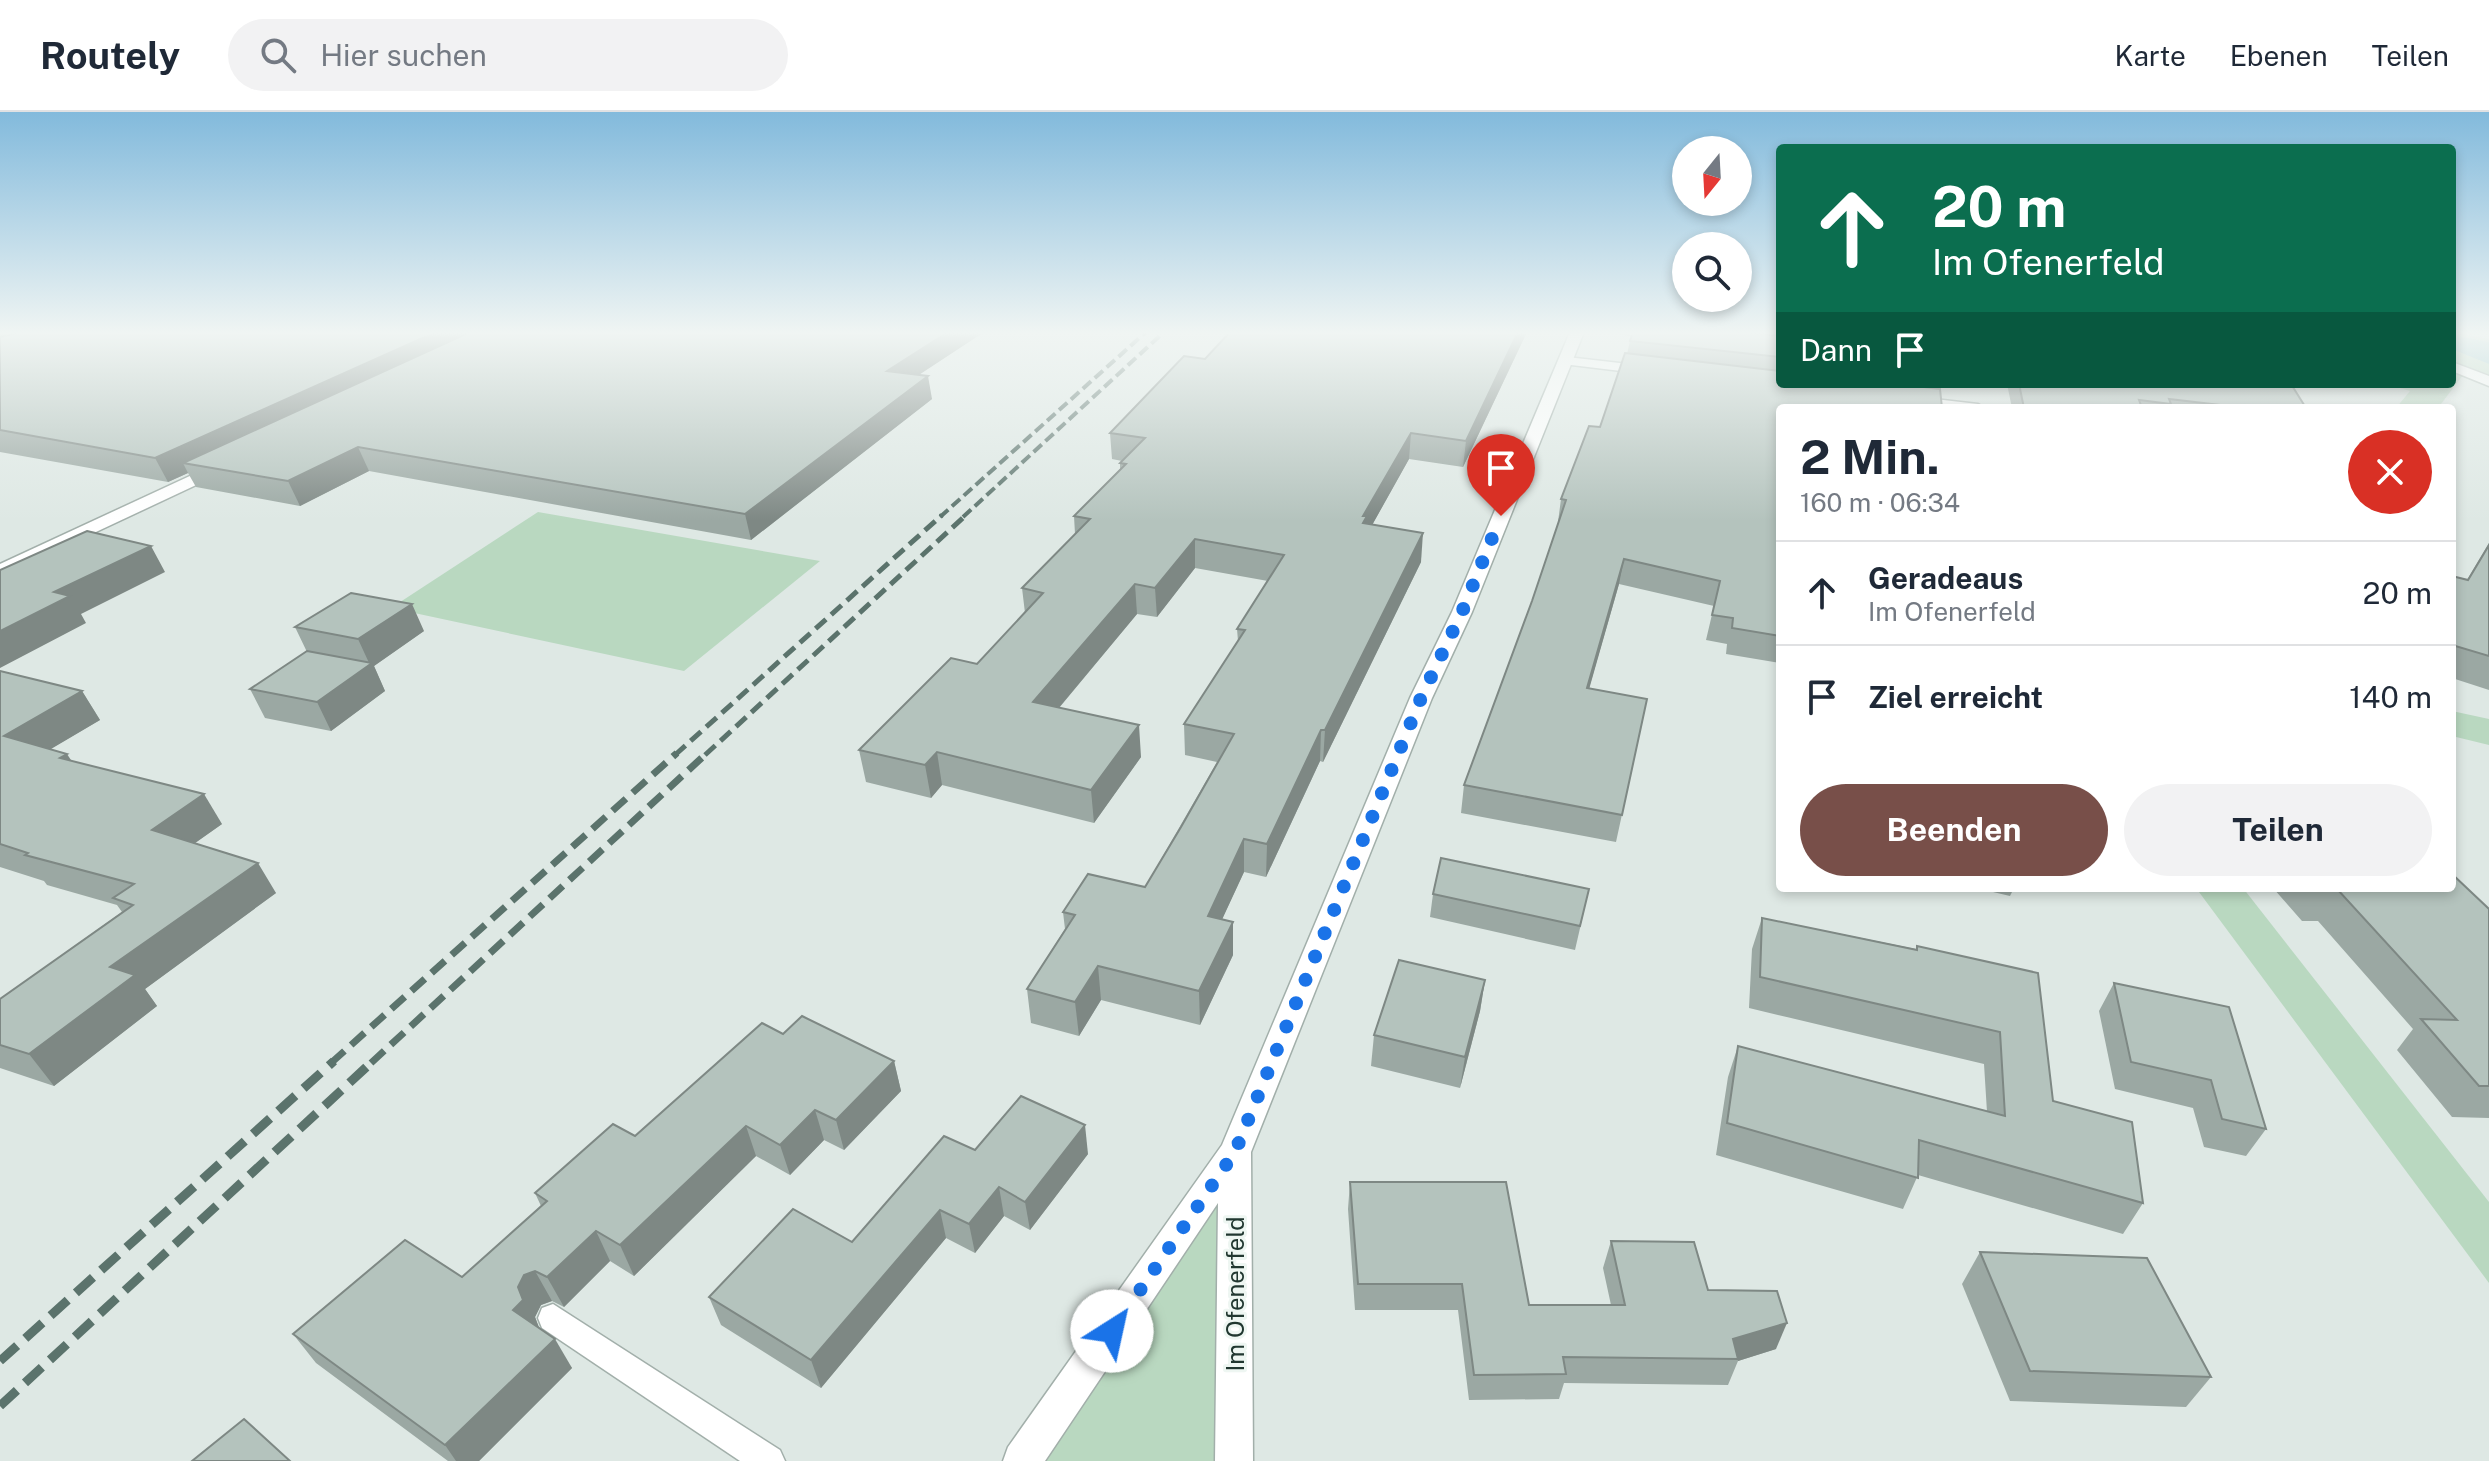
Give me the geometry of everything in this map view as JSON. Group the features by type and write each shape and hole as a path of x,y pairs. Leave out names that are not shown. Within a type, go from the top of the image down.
{"street":[{"name":"Im Ofenerfeld","path":"1234,1461 1235,1152 1421,698 1462,612 1553,395"},
{"path":"0,571 233,461"},
{"path":"1022,1461 1235,1152"}],"lane":[{"path":"1899,399 1943,404"},
{"path":"553,1318 769,1461"}],"green space":[{"path":"2407,395 2448,395 2441,404 2399,404"},
{"path":"538,512 820,561 684,671 391,608"},
{"path":"2456,712 2489,719 2489,745 2456,737"},
{"path":"2199,892 2246,892 2489,1202 2489,1283"},
{"path":"1235,1152 1231,1461 1018,1461"}],"building":[{"path":"0,395 296,395 155,458 0,430"},
{"path":"332,395 903,395 745,514 358,447 288,481 183,463"},
{"path":"1147,395 1488,395 1466,441 1411,433 1363,516 1367,516 1363,523 1423,533 1325,730 1321,730 1267,844 1244,839 1208,916 1233,922 1199,991 1098,966 1075,1002 1027,989 1075,915 1063,912 1088,874 1145,887 1181,827 1234,734 1184,724 1245,630 1237,629 1284,555 1195,539 1155,588 1135,584 1033,702 1139,725 1091,790 937,752 925,765 859,750 951,658 977,664 1043,593 1022,588 1090,519 1074,516 1126,464 1120,463 1145,438 1110,433"},
{"path":"1611,395 1941,395 1942,404 1776,404 1776,635 1732,628 1733,618 1712,615 1720,581 1624,559 1587,688 1647,699 1622,815 1464,785 1532,601 1566,500 1561,499 1589,426 1600,427"},
{"path":"2021,395 2298,395 2304,404 2212,404 2169,399 2171,404 2139,400 2140,404 2023,404"},
{"path":"87,531 151,546 54,592 70,596 0,631 0,570"},
{"path":"2489,545 2489,656 2456,646 2456,577 2468,580"},
{"path":"351,593 412,604 358,639 295,627"},
{"path":"307,651 372,663 317,702 250,689"},
{"path":"0,671 82,691 4,736 67,754 60,758 204,794 152,830 258,863 110,967 135,975 29,1054 0,1045 0,999 133,905 113,898 134,884 25,855 28,853 0,844"},
{"path":"1441,858 1589,889 1580,926 1433,894"},
{"path":"2456,878 2489,909 2489,1086 2479,1086 2421,1019 2457,1020 2340,892 2456,892"},
{"path":"1762,918 1917,950 1917,946 2038,973 2053,1101 2132,1122 2143,1203 1919,1140 1918,1178 1727,1123 1738,1046 2005,1116 2000,1032 1760,977"},
{"path":"1399,960 1485,980 1465,1057 1374,1035"},
{"path":"2114,983 2229,1007 2266,1129 2222,1119 2211,1080 2131,1062"},
{"path":"802,1016 894,1061 836,1120 815,1110 780,1145 746,1126 620,1245 596,1231 547,1277 535,1271 524,1275 518,1287 523,1300 513,1310 555,1339 445,1445 293,1334 405,1240 462,1277 547,1201 535,1193 613,1124 635,1136 762,1023 783,1034"},
{"path":"1021,1096 1085,1125 1025,1202 999,1187 969,1224 940,1210 811,1360 709,1297 793,1209 852,1242 944,1136 975,1150"},
{"path":"1350,1182 1506,1182 1529,1305 1625,1305 1611,1241 1694,1242 1708,1290 1777,1291 1787,1323 1733,1339 1738,1359 1563,1357 1566,1374 1474,1375 1462,1284 1358,1284"},
{"path":"1980,1252 2147,1258 2211,1377 2030,1371"},
{"path":"244,1419 290,1461 192,1461"}],"railway":[{"path":"940,517 1076,395"},
{"path":"963,517 1096,395"},
{"path":"675,755 942,515"},
{"path":"705,755 966,515"},
{"path":"331,1063 677,753"},
{"path":"371,1063 707,753"},
{"path":"0,1361 334,1061"},
{"path":"0,1406 373,1061"}],"route":[{"path":"1112,1331 1235,1152 1421,698 1462,612 1501,516"}]}
